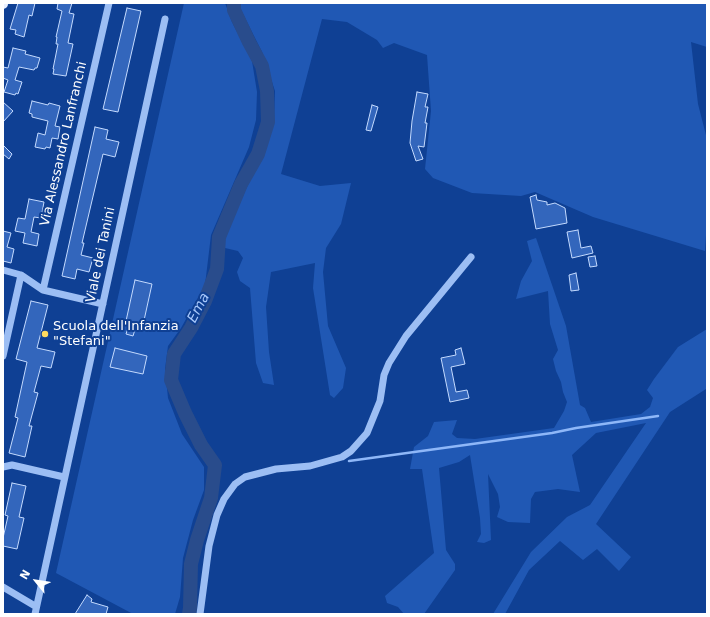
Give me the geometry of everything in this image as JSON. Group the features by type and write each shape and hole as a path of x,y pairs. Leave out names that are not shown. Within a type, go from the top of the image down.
{"street":[{"name":"Via Alessandro Lanfranchi","path":"43,290 109,3"},
{"name":"Viale dei Tanini","path":"35,614 166,19"},
{"path":"200,614 209,546 217,515 224,500 235,484 245,477 276,469 310,466 342,457 351,451 367,433 380,401 384,375 389,363 406,336 471,257"},
{"path":"3,270 21,275 43,290 103,304"},
{"path":"3,356 21,275"},
{"path":"3,467 12,466 64,477"},
{"path":"3,586 36,606"}],"shaded area":[{"path":"184,3 225,3 232,22 252,61 257,92 256,120 249,147 211,235 205,285 181,328 168,346 165,369 168,398 182,434 204,467 204,490 193,520 183,558 180,597 175,614 133,614 56,573"},
{"path":"239,3 707,3 707,47 691,42 698,104 707,139 707,220 705,251 593,217 535,192 521,196 472,193 433,178 425,169 431,111 427,55 394,43 383,48 377,40 347,22 322,19 281,174 320,186 351,183 341,224 326,248 323,272 328,326 346,368 343,388 334,398 330,395 313,288 315,263 271,272 266,307 269,352 274,385 263,383 256,363 250,288 240,281 237,272 243,258 238,251 225,248 225,235 251,178 274,119 275,91 262,52 239,6"},
{"path":"536,238 566,326 580,405 585,408 591,422 641,414 650,407 653,398 647,390 654,379 678,347 707,329 707,387 670,412 596,524 631,557 619,571 597,549 583,560 560,541 529,570 505,614 493,614 531,552 567,517 590,505 646,423 596,433 572,455 580,492 558,489 535,492 531,499 530,523 508,522 497,517 500,507 498,494 488,474 491,540 484,543 477,542 481,534 480,518 470,455 459,462 439,468 446,550 455,564 455,570 424,614 404,614 398,607 387,603 385,596 434,553 422,469 410,469 414,447 428,436 434,422 457,420 452,434 457,438 475,439 554,428 564,411 567,402 553,359 558,350 550,324 548,291 516,299 521,281 532,261 527,241"}],"building":[{"path":"18,3 35,3 32,16 29,15 24,37 15,34 16,30 10,29"},
{"path":"58,3 72,3 69,13 74,14 68,43 73,44 66,76 53,74 58,44 56,44 56,37 62,11 57,9"},
{"path":"127,8 141,11 118,112 103,109"},
{"path":"13,48 26,51 25,54 40,58 37,68 34,70 19,67 15,80 22,82 18,94 16,93 15,95 4,92 8,80 3,78 3,67 8,68"},
{"path":"417,92 428,94 425,107 428,107 425,123 427,123 424,147 418,146 423,159 416,161 410,143"},
{"path":"32,101 60,106 55,126 60,127 58,139 52,138 50,148 46,147 45,149 35,147 38,133 45,135 48,121 32,117 32,114 29,113"},
{"path":"3,102 13,111 3,122"},
{"path":"372,105 378,107 371,131 366,130"},
{"path":"95,127 108,130 106,139 119,142 115,157 103,154 82,243 84,243 81,255 93,258 89,272 77,269 75,279 62,276"},
{"path":"3,145 12,154 9,159 3,154"},
{"path":"536,195 537,200 547,202 547,205 555,203 565,208 567,223 536,229 530,197"},
{"path":"29,199 44,202 41,218 34,217 31,232 39,234 37,246 23,243 25,233 15,231 18,218 25,219"},
{"path":"578,230 581,248 591,246 593,253 572,258 567,232"},
{"path":"3,231 11,233 7,247 14,249 11,263 3,261"},
{"path":"595,256 597,266 590,267 588,257"},
{"path":"576,273 579,290 571,291 569,275"},
{"path":"135,280 152,284 143,325 137,323 133,336 126,334 130,322 126,321"},
{"path":"31,301 48,305 37,348 55,352 51,368 41,366 34,392 38,393 29,426 32,426 25,457 9,453 18,418 15,417 27,362 16,359"},
{"path":"115,348 147,356 143,374 110,367"},
{"path":"461,348 465,364 451,367 456,392 467,390 469,398 450,402 441,358 456,355 455,350"},
{"path":"12,483 26,486 19,517 24,518 17,549 3,546 3,538 8,516 5,515"},
{"path":"87,595 92,599 91,602 108,607 106,614 75,614"}],"waterway":[{"name":"Ema","path":"189,614 191,564 197,540 211,498 215,465 201,445 171,380 174,354 191,328 205,301 217,269 219,237 241,184 258,154 268,122 267,91 262,66 234,10 234,3"},
{"path":"349,461 552,433 658,416"}],"place":[{"name":"Scuola dell'Infanzia \"Stefani\"","path":"45,334"}]}
